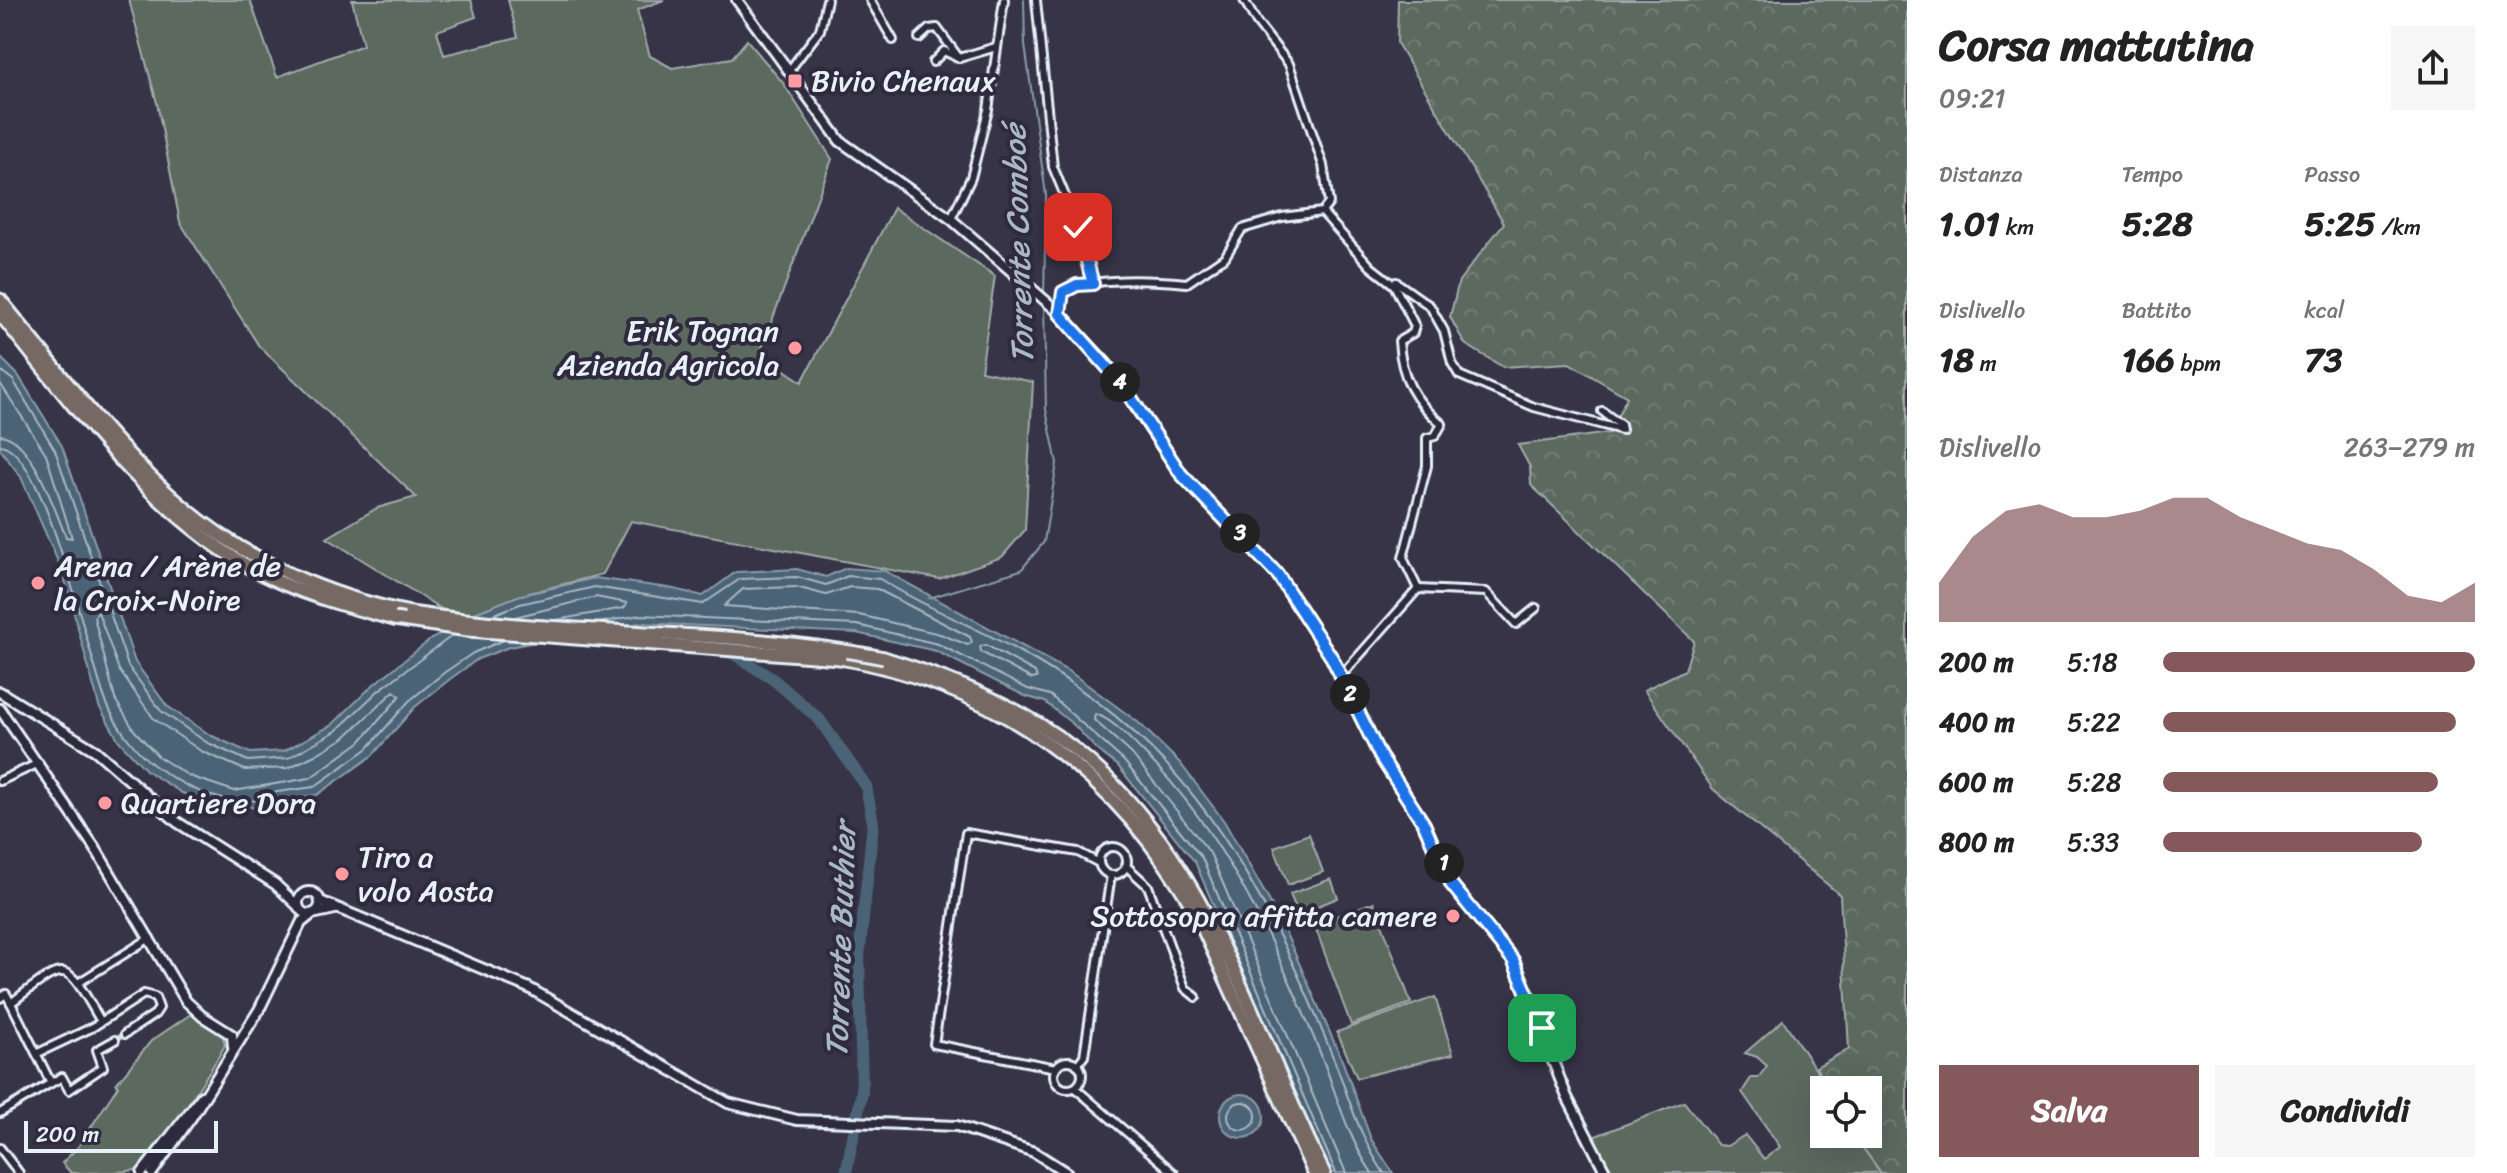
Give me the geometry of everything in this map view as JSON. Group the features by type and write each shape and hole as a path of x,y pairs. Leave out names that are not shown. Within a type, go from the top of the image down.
{"highway":[{"path":"0,300 124,447 182,506 250,553 334,593 410,613 500,624 820,645 884,658 961,684 1038,723 1085,757 1134,806 1180,866 1213,926 1324,1173"},
{"path":"0,314 94,430 184,519 251,568 324,599 394,619 468,630 840,658 925,680 1000,713 1058,749 1130,815 1174,874 1196,913 1314,1173"}],"street":[{"path":"737,0 840,141 951,219 1057,312 1114,373 1181,474 1278,575 1341,676 1380,756 1424,824 1437,854 1446,865 1451,884 1502,944 1522,977 1567,1097 1606,1173"},
{"path":"788,72 820,30 827,0"},
{"path":"870,0 893,40"},
{"path":"951,219 971,178 988,110 1004,0"},
{"path":"1036,0 1053,167 1078,227 1093,284"},
{"path":"1057,312 1063,292 1077,285 1161,281 1187,283 1225,257 1242,229 1282,217 1322,212 1329,203 1323,165 1289,64 1262,31 1244,0"},
{"path":"919,38 929,29 937,28 959,58"},
{"path":"933,62 944,51 959,58 996,47"},
{"path":"1322,212 1371,267 1394,285 1415,326 1413,333 1399,341 1401,370 1422,406 1442,424 1435,436 1427,438 1427,466 1403,558 1405,568 1418,589"},
{"path":"1394,285 1396,282 1430,306 1444,331 1452,363 1459,375 1505,392 1525,404 1622,430 1621,425 1602,411"},
{"path":"1418,589 1486,592 1516,624 1536,608"},
{"path":"1341,676 1418,589"},
{"path":"0,692 96,751 177,822 275,884 299,908 312,914 335,909"},
{"path":"0,709 39,763 150,938 186,1001 202,1016 232,1035 233,1047"},
{"path":"0,781 39,763"},
{"path":"1075,1088 1082,1077 1077,1065 1068,1061 1056,1068 934,1044 966,833 1078,852 1099,863 1111,875"},
{"path":"1099,863 1101,853 1115,847 1126,856 1126,866 1120,873 1111,875"},
{"path":"1126,866 1148,886 1185,988 1196,997"},
{"path":"1077,1065 1084,1056 1111,875"},
{"path":"275,884 316,895 320,901 335,909 462,958 529,988 728,1103 786,1118 937,1123 977,1131 1034,1152 1067,1173"},
{"path":"297,930 298,899 306,892"},
{"path":"152,1173 191,1118 224,1061 259,1010 297,930 320,901"},
{"path":"78,983 150,938"},
{"path":"11,1003 57,970 67,971 78,983 100,1020"},
{"path":"38,1053 93,1027 144,994 155,997 159,1008 155,1014 125,1034"},
{"path":"3,996 11,1003 51,1083"},
{"path":"225,1030 248,1023"},
{"path":"224,1061 229,1045 225,1030"},
{"path":"0,1113 62,1077 69,1090 103,1067 97,1050 115,1040"},
{"path":"1056,1068 1054,1077 1058,1085 1066,1089 1075,1088 1174,1173"},
{"path":"142,1173 203,1095"},
{"path":"0,1148 19,1173"}],"green space":[{"path":"129,0 250,0 277,77 363,45 352,0 471,0 476,17 437,31 444,55 518,37 508,0 664,0 637,10 650,56 672,68 732,58 747,40 784,84 832,159 760,353 802,382 894,208 995,276 981,371 1033,382 1025,530 1002,557 939,579 631,521 603,574 518,596 475,613 451,613 434,606 440,608 327,538 377,508 416,497 259,346 180,222 157,103"},
{"path":"1398,0 1907,0 1907,1173 1881,1173 1863,1148 1882,1148 1882,1076 1821,1076 1816,1067 1849,1049 1840,895 1713,789 1644,690 1685,670 1694,641 1531,485 1530,467 1518,445 1609,433 1627,397 1569,363 1503,367 1465,344 1450,317 1459,281 1504,223 1397,43"},
{"path":"1309,834 1323,872 1288,885 1274,847"},
{"path":"1331,879 1338,898 1298,914 1290,894"},
{"path":"1374,902 1411,1003 1351,1025 1314,924"},
{"path":"1435,997 1453,1054 1357,1078 1337,1032"},
{"path":"191,1014 223,1036 225,1045 157,1149 139,1169 71,1173 62,1163 78,1147 118,1086 116,1084 151,1041"},
{"path":"1783,1020 1820,1076 1810,1076 1810,1148 1863,1148 1881,1173 1613,1173 1593,1137 1684,1102 1718,1145 1727,1146 1745,1135 1764,1159 1780,1147 1742,1092 1751,1078 1758,1078 1767,1066 1757,1057 1745,1053"}],"water":[{"path":"0,357 18,375 62,446 135,662 167,706 210,735 250,753 284,751 332,725 373,685 430,640 475,613 518,596 595,578 703,596 736,572 797,569 826,577 846,568 885,571 1070,672 1139,723 1180,763 1224,821 1279,918 1342,1060 1371,1139 1393,1173 1329,1173 1195,862 1118,766 1045,702 1025,696 936,651 856,633 640,623 509,647 478,659 450,679 415,707 372,756 317,795 272,801 267,811 247,806 236,811 182,793 147,771 119,741 99,706 63,573 21,477 0,449"},
{"path":"1242,1094 1258,1100 1264,1116 1258,1132 1242,1138 1226,1132 1220,1116 1226,1100"}],"waterway":[{"name":"Torrente Comboé","path":"1024,0 1025,45 1046,195 1044,297"},
{"name":"Torrente Comboé","path":"929,598 1021,570 1044,542 1057,463 1046,410 1044,304"},
{"name":"Torrente Buthier","path":"723,647 774,680 819,719 866,786 873,823 859,957 862,1092 846,1173"}],"place":[{"name":"Bivio Chenaux","path":"795,81"},
{"name":"Erik Tognan Azienda Agricola","path":"795,348"},
{"name":"Arena / Arène de la Croix-Noire","path":"38,583"},
{"name":"Quartiere Dora","path":"105,803"},
{"name":"Tiro a volo Aosta","path":"342,874"},
{"name":"Sottosopra affitta camere","path":"1453,916"}],"route":[{"path":"1078,227 1093,284 1077,285 1063,292 1060,314 1122,384 1181,474 1278,575 1332,658 1370,739 1411,801 1437,854 1446,865 1451,884 1513,960 1542,1028"}]}
